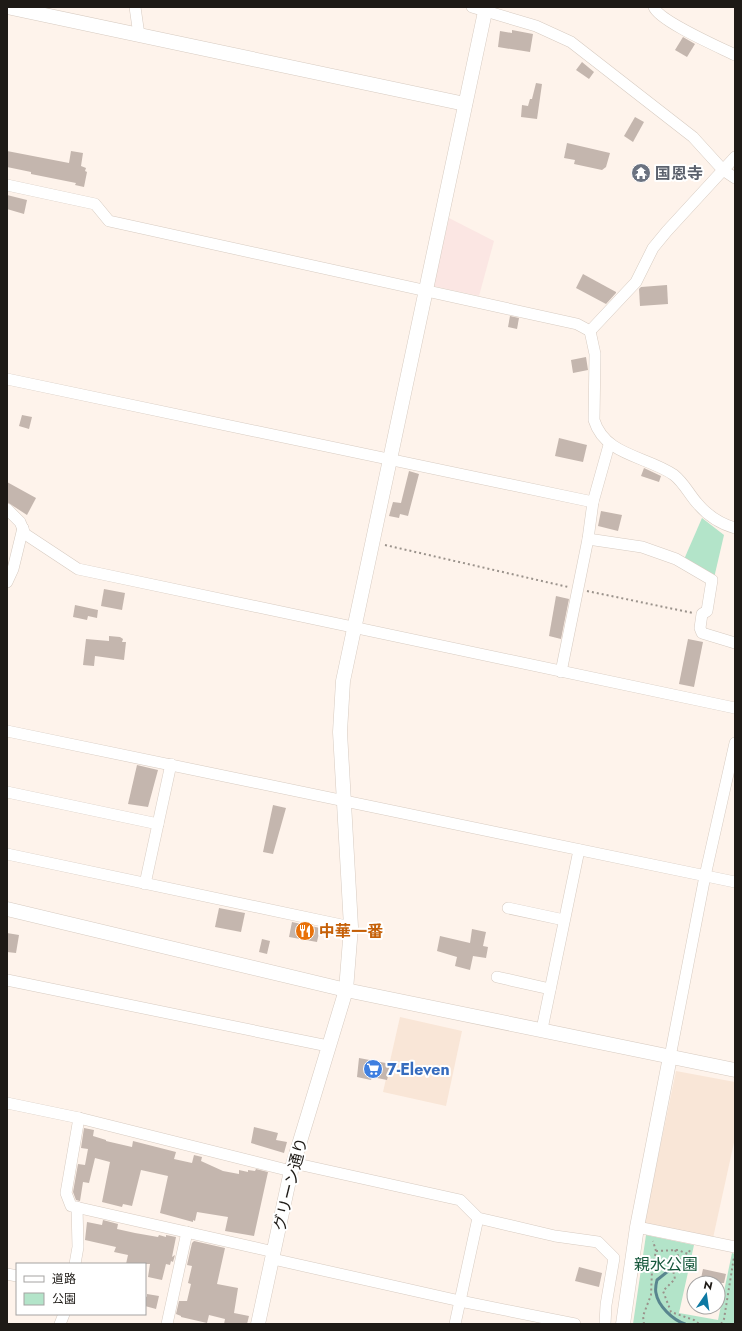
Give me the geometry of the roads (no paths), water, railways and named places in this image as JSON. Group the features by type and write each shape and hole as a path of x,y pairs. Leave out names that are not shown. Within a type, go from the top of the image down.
{"street":[{"path":"7,7 465,104"},
{"path":"135,7 138,34"},
{"path":"472,7 486,9 536,26 571,42 693,137 723,170 735,178"},
{"path":"654,7 656,12 682,28 735,55"},
{"name":"グリーン通り","path":"258,1324 292,1167 346,990 351,927 343,801 340,711 343,681 353,628 427,292 486,9"},
{"path":"590,331 636,282 653,248 666,231 735,157"},
{"path":"7,186 95,204 109,221 577,324 590,331 595,354 594,420 597,431 610,445 673,474 707,512 724,525 735,528"},
{"path":"7,379 593,502"},
{"path":"561,672 588,538 593,502 610,445"},
{"path":"7,509 23,528 25,534 78,569 735,708"},
{"path":"7,582 23,528"},
{"path":"588,538 642,547 676,559 712,580 706,611 702,614 700,628 702,633 735,643"},
{"path":"7,731 735,882"},
{"path":"623,1324 644,1228 670,1057 705,876 735,744"},
{"path":"145,884 171,764"},
{"path":"7,792 158,824"},
{"path":"542,1029 579,850"},
{"path":"7,854 351,927"},
{"path":"7,908 346,990 542,1029 735,1070"},
{"path":"508,908 564,920"},
{"path":"497,977 550,989"},
{"path":"7,980 328,1046"},
{"path":"7,1103 292,1167 460,1200 478,1218 555,1236 598,1242 614,1258 606,1305 605,1324"},
{"path":"79,1118 66,1193 71,1206 187,1232 460,1301 575,1324"},
{"path":"75,1263 78,1247 77,1207"},
{"path":"455,1324 478,1218"},
{"path":"644,1228 735,1247"},
{"path":"167,1324 187,1232"}],"waterway":[{"path":"672,1268 657,1280 657,1298 671,1316 685,1324"}],"place":[{"name":"国恩寺","path":"641,173"},
{"name":"中華一番","path":"305,931"},
{"name":"7-Eleven","path":"373,1069"}],"park label":[{"name":"親水公園","path":"666,1264"}]}
